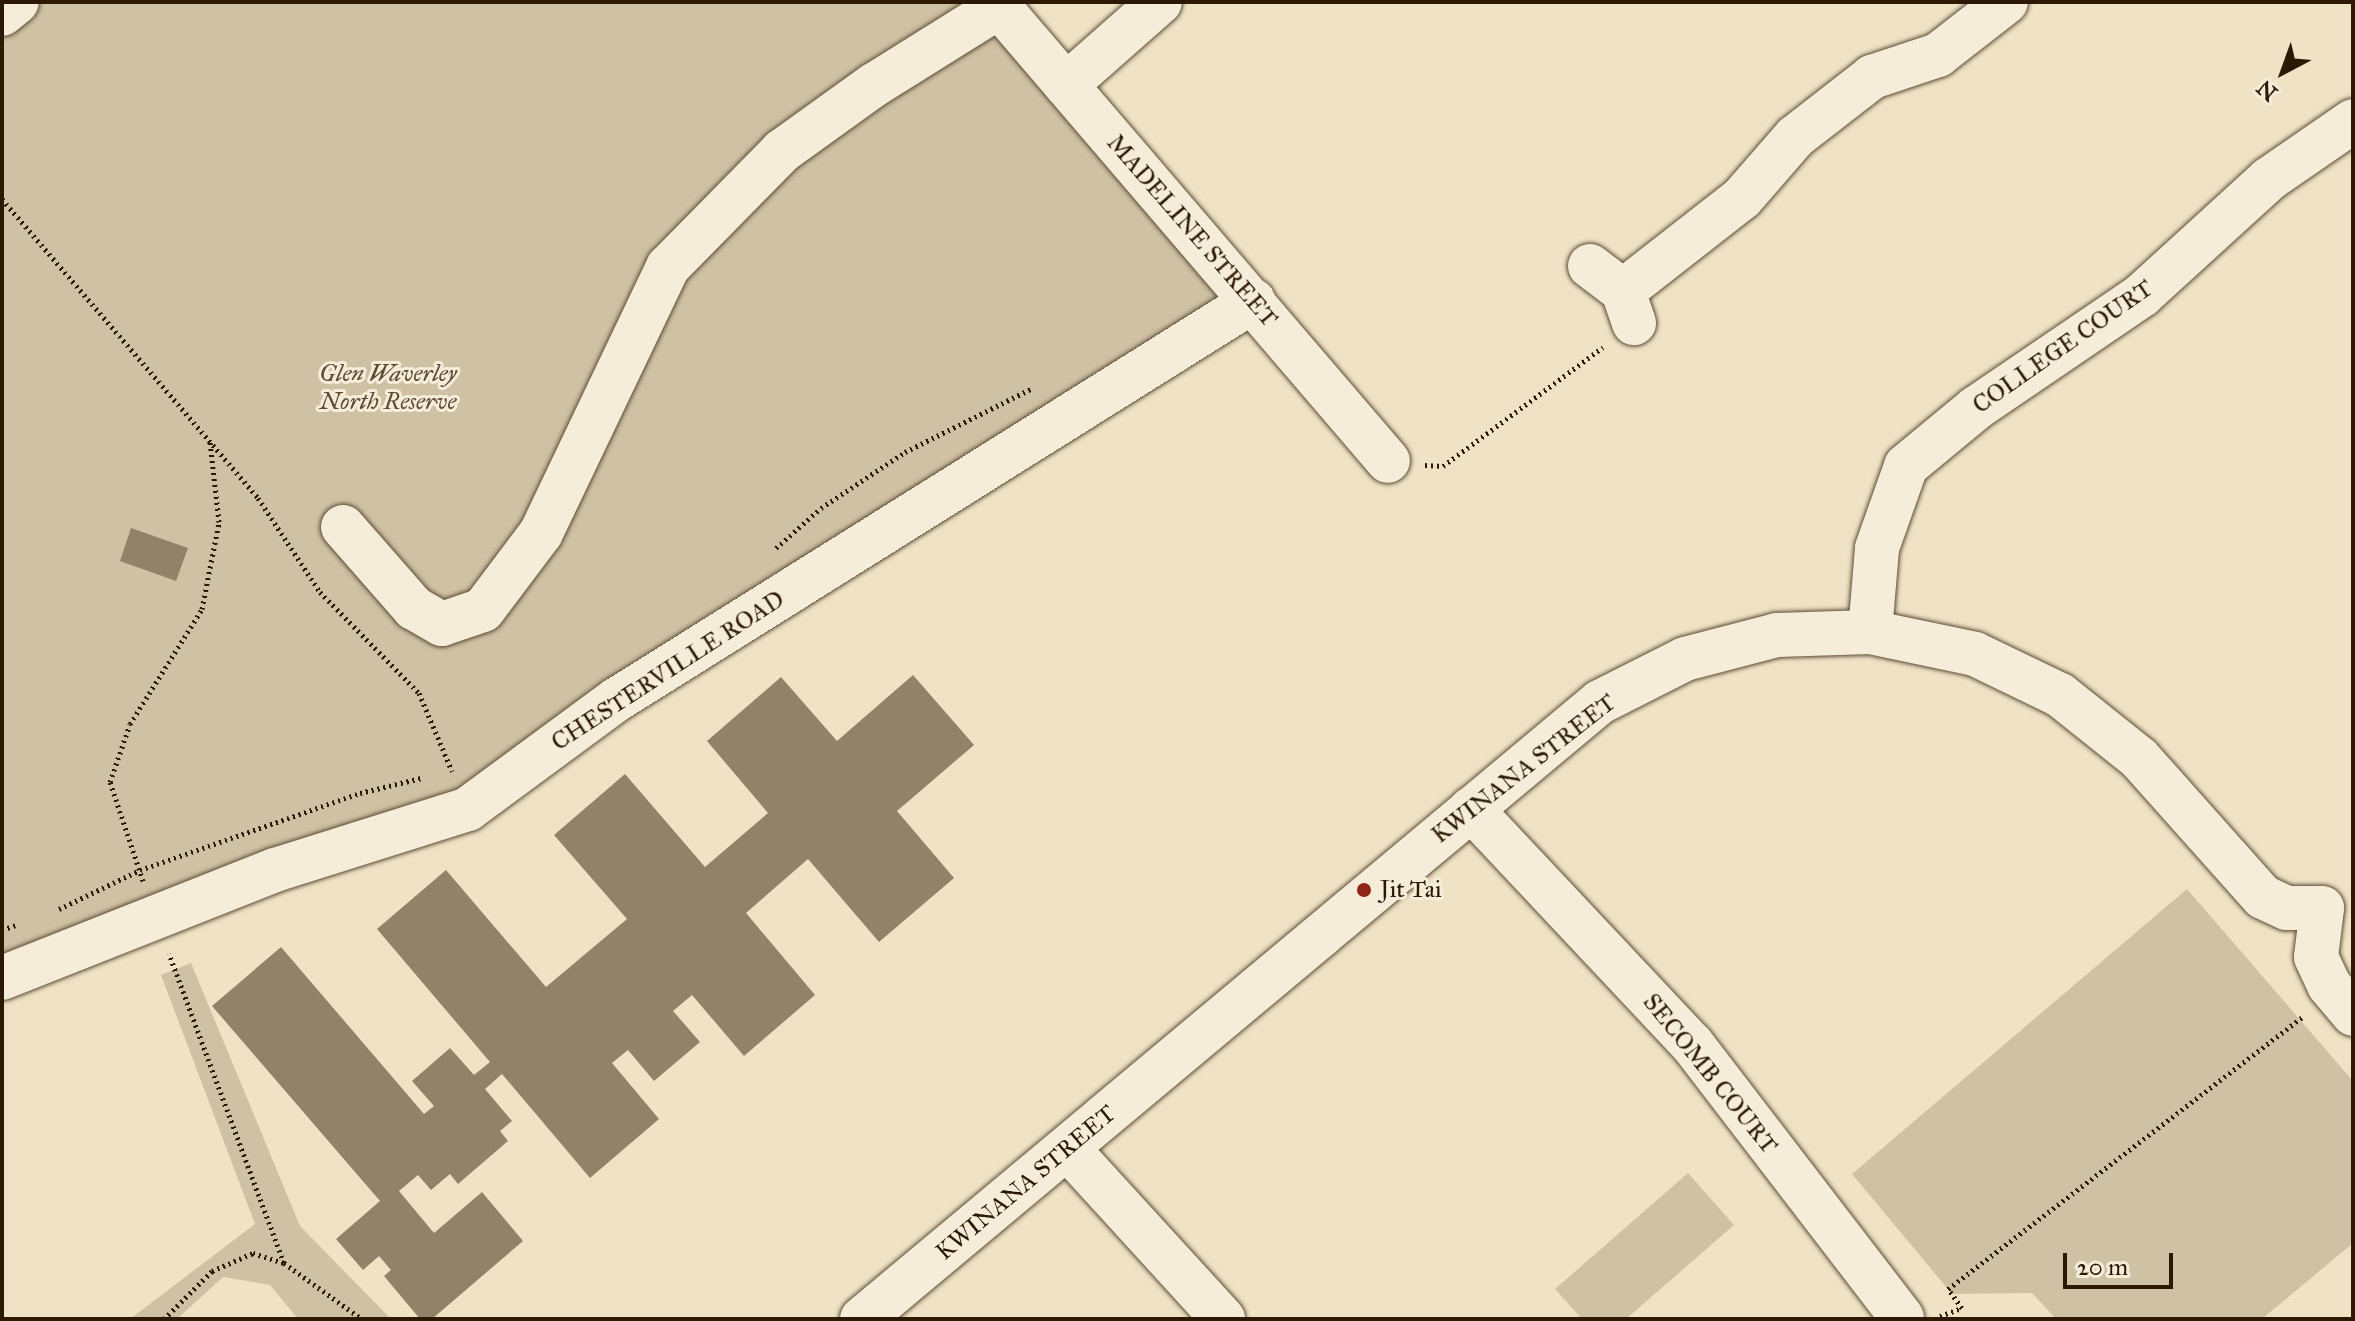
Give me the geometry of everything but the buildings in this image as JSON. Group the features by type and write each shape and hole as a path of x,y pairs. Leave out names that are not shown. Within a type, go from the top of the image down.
{"street":[{"path":"2,14 17,2"},
{"path":"1066,85 1160,2"},
{"path":"1616,293 1742,198 1795,137 1872,77 1938,55 2006,2"},
{"path":"343,527 400,566 414,608 442,624 483,610 541,533 570,438 622,372 668,267 782,151 874,85 997,5"},
{"name":"MADELINE STREET","path":"997,5 1388,461"},
{"name":"COLLEGE COURT","path":"1870,632 1877,548 1906,466 1976,408 2142,295 2269,179 2353,121"},
{"name":"CHESTERVILLE ROAD","path":"2,978 275,870 460,790 616,700 1253,301"},
{"name":"KWINANA STREET","path":"862,1319 1600,702 1685,659 1777,635 1870,632 1975,654 2060,695 2139,758 2263,897 2287,908 2338,898"},
{"name":"SECOMB COURT","path":"1471,809 1692,1044 1912,1319"},
{"name":"KWINANA STREET","path":"2338,898 2316,957 2329,985 2353,1014"},
{"path":"1068,1149 1223,1319"}],"path":[{"path":"2,199 258,498 320,592 419,693 460,790"},
{"path":"1388,461 1443,466 1616,293"},
{"path":"769,555 821,508 905,452 1046,381"},
{"path":"210,442 219,522 202,609 130,724 110,782 156,918 284,1263"},
{"path":"460,790 466,764"},
{"path":"49,913 140,870 360,793 460,790"},
{"path":"2,930 26,922"},
{"path":"1912,1319 1962,1308 1948,1289 2303,1015"},
{"path":"164,1319 212,1271 253,1253 284,1263 362,1319"}],"green space":[{"name":"Glen Waverley North Reserve","path":"30,2 994,2 1253,301 468,809 2,978 2,23"},
{"path":"2187,889 2353,1081 2353,1243 2262,1319 2056,1319 2032,1293 1952,1294 1852,1174"},
{"path":"191,963 300,1226 391,1319 298,1319 270,1285 223,1277 177,1319 130,1319 255,1224 161,975"},
{"path":"1688,1173 1734,1225 1626,1319 1582,1319 1555,1289"}],"place":[{"name":"Jit Tai","path":"1364,890"}]}
